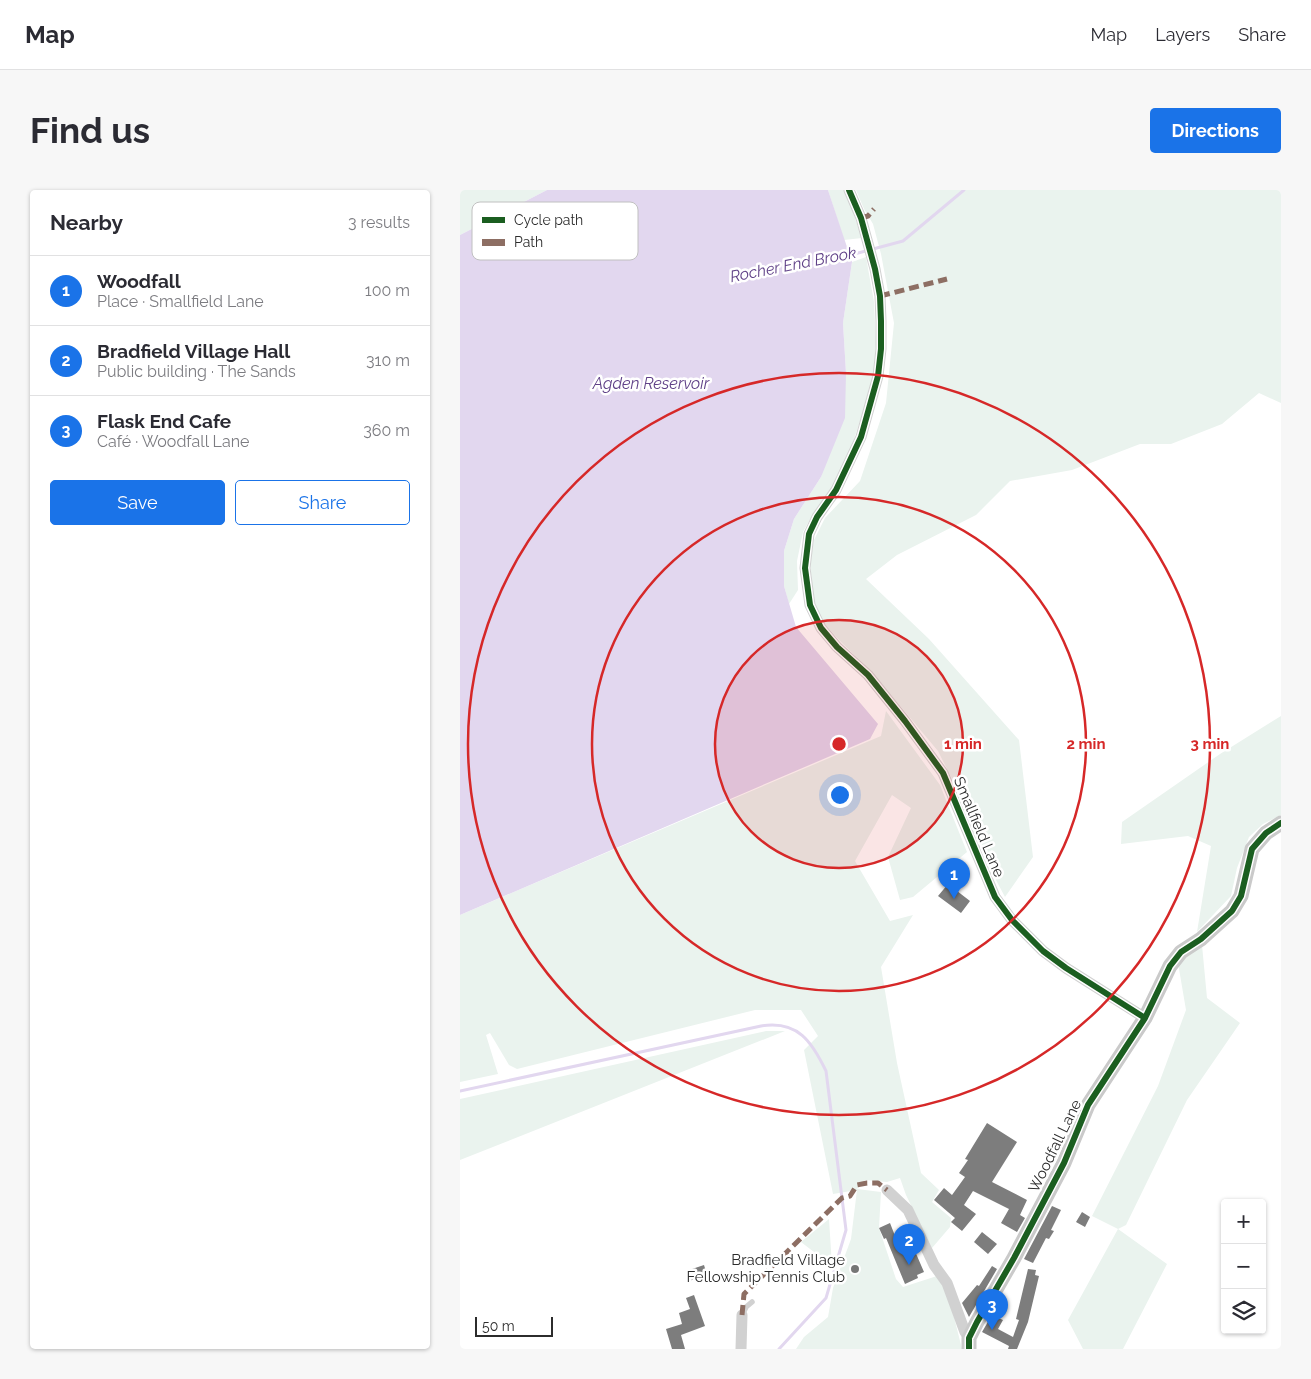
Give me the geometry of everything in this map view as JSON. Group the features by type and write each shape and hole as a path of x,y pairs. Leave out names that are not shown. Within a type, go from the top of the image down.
{"street":[{"name":"Smallfield Lane","path":"849,190 861,218 875,269 881,312 881,349 878,376 861,437 836,490 817,516 809,534 805,568 810,605 821,628 837,647 868,675 943,773 995,897 1012,920 1043,951 1066,968 1145,1018"},
{"name":"Woodfall Lane","path":"969,1343 977,1322 1014,1258 1064,1162 1088,1105 1145,1018 1170,966 1181,952 1201,939 1232,910 1241,896 1252,849 1266,832 1281,823"},
{"path":"888,1190 908,1210 934,1265 947,1283 969,1343"},
{"path":"741,1349 742,1315"}],"lane":[{"path":"742,1315 746,1307 752,1302"}],"shaded area":[{"path":"460,190 547,190 524,202 472,202 472,229 460,235"},
{"path":"828,190 845,190 862,238 844,240"},
{"path":"856,190 1281,190 1281,403 1259,393 1222,424 1171,444 1140,444 1072,470 1010,481 976,515 897,555 866,579 929,639 1019,740 1033,857 1005,897 996,880 968,811 938,751 870,670 818,617 814,604 810,562 814,540 825,518 860,481 886,403 894,323 881,254 873,224"},
{"path":"866,257 874,302 876,344 873,382 847,460 803,532 797,561 798,590 789,604 784,586 784,551 794,519 821,477 846,373 843,323 852,262"},
{"path":"886,711 940,785 967,852 913,897 900,900 888,857 911,808 892,795 855,861 890,921 913,915 881,967 897,1063 921,1173 939,1190 932,1202 951,1218 950,1227 932,1248 906,1195 900,1178 887,1182 865,1180 857,1189 881,1192 879,1228 896,1279 903,1287 937,1276 946,1285 962,1349 796,1349 804,1337 828,1317 833,1288 851,1239 857,1190 833,1194 804,1050 818,1036 801,1010 755,1010 517,1069 509,1065 490,1033 486,1035 498,1074 460,1082 460,915 881,736"},
{"path":"1281,716 1281,815 1263,824 1249,837 1237,868 1231,896 1197,932 1211,846 1188,836 1121,844 1122,822 1220,754"},
{"path":"1202,945 1207,998 1240,1023 1187,1100 1126,1225 1118,1229 1092,1216 1158,1086 1186,1010 1178,963"},
{"path":"766,1031 785,1031 460,1160 460,1099"},
{"path":"829,1219 832,1266 801,1242"},
{"path":"1118,1229 1167,1264 1123,1349 1083,1349 1068,1320"}],"water":[{"name":"Agden Reservoir","path":"547,190 828,190 852,262 843,323 846,373 845,418 821,477 794,519 784,551 784,586 796,627 878,724 870,739 460,915 460,235 472,229 472,260 638,260 638,202 524,202"}],"building":[{"path":"948,884 970,901 961,913 938,896"},
{"path":"987,1123 1017,1142 992,1182 1027,1200 1020,1215 1025,1218 1017,1232 1001,1223 1009,1209 973,1191 964,1205 976,1214 962,1231 951,1222 955,1218 934,1200 944,1188 952,1195 965,1177 959,1173 968,1160 965,1159"},
{"path":"1052,1206 1061,1210 1051,1230 1054,1231 1049,1239 1046,1238 1033,1263 1024,1259"},
{"path":"1082,1212 1090,1217 1085,1227 1076,1222"},
{"path":"890,1223 897,1241 902,1239 903,1242 909,1239 924,1272 917,1275 918,1278 905,1284 886,1238 884,1239 879,1228"},
{"path":"982,1232 997,1244 988,1254 974,1242"},
{"path":"704,1265 707,1275 689,1281 686,1271"},
{"path":"992,1266 997,1269 969,1317 962,1303 977,1285 979,1286"},
{"path":"1028,1269 1036,1270 1035,1275 1039,1276 1028,1322 1017,1349 1008,1349 1009,1346 982,1332 992,1315 1003,1320 998,1329 1013,1337 1019,1320 1016,1319"},
{"path":"694,1295 705,1326 681,1335 685,1349 672,1349 666,1329 682,1324 679,1313 690,1309 686,1298"}],"waterway":[{"name":"Rocher End Brook","path":"847,256 903,241 964,190"},
{"path":"460,1091 761,1026 785,1026 802,1035 809,1042 826,1071 846,1230 826,1298 779,1349"}],"marked path":[{"path":"861,218 868,216 874,209"},
{"path":"880,296 947,279"},
{"path":"742,1315 744,1294 842,1198 850,1196 857,1185 878,1183 887,1190"}],"cycle path":[{"path":"849,190 861,218 875,269 880,296 881,349 878,376 861,437 836,490 817,517 809,534 805,568 810,605 821,628 837,647 868,675 943,773 995,897 1012,920 1043,951 1066,968 1145,1018"},
{"path":"969,1349 969,1338 1064,1163 1088,1105 1145,1018 1170,966 1181,952 1201,939 1232,911 1241,896 1252,849 1266,833 1281,823"}],"place":[{"name":"Woodfall","path":"954,899"},
{"name":"Bradfield Village Hall","path":"909,1265"},
{"name":"Bradfield Village Fellowship Tennis Club","path":"855,1269"},
{"name":"Flask End Cafe","path":"992,1330"}]}
